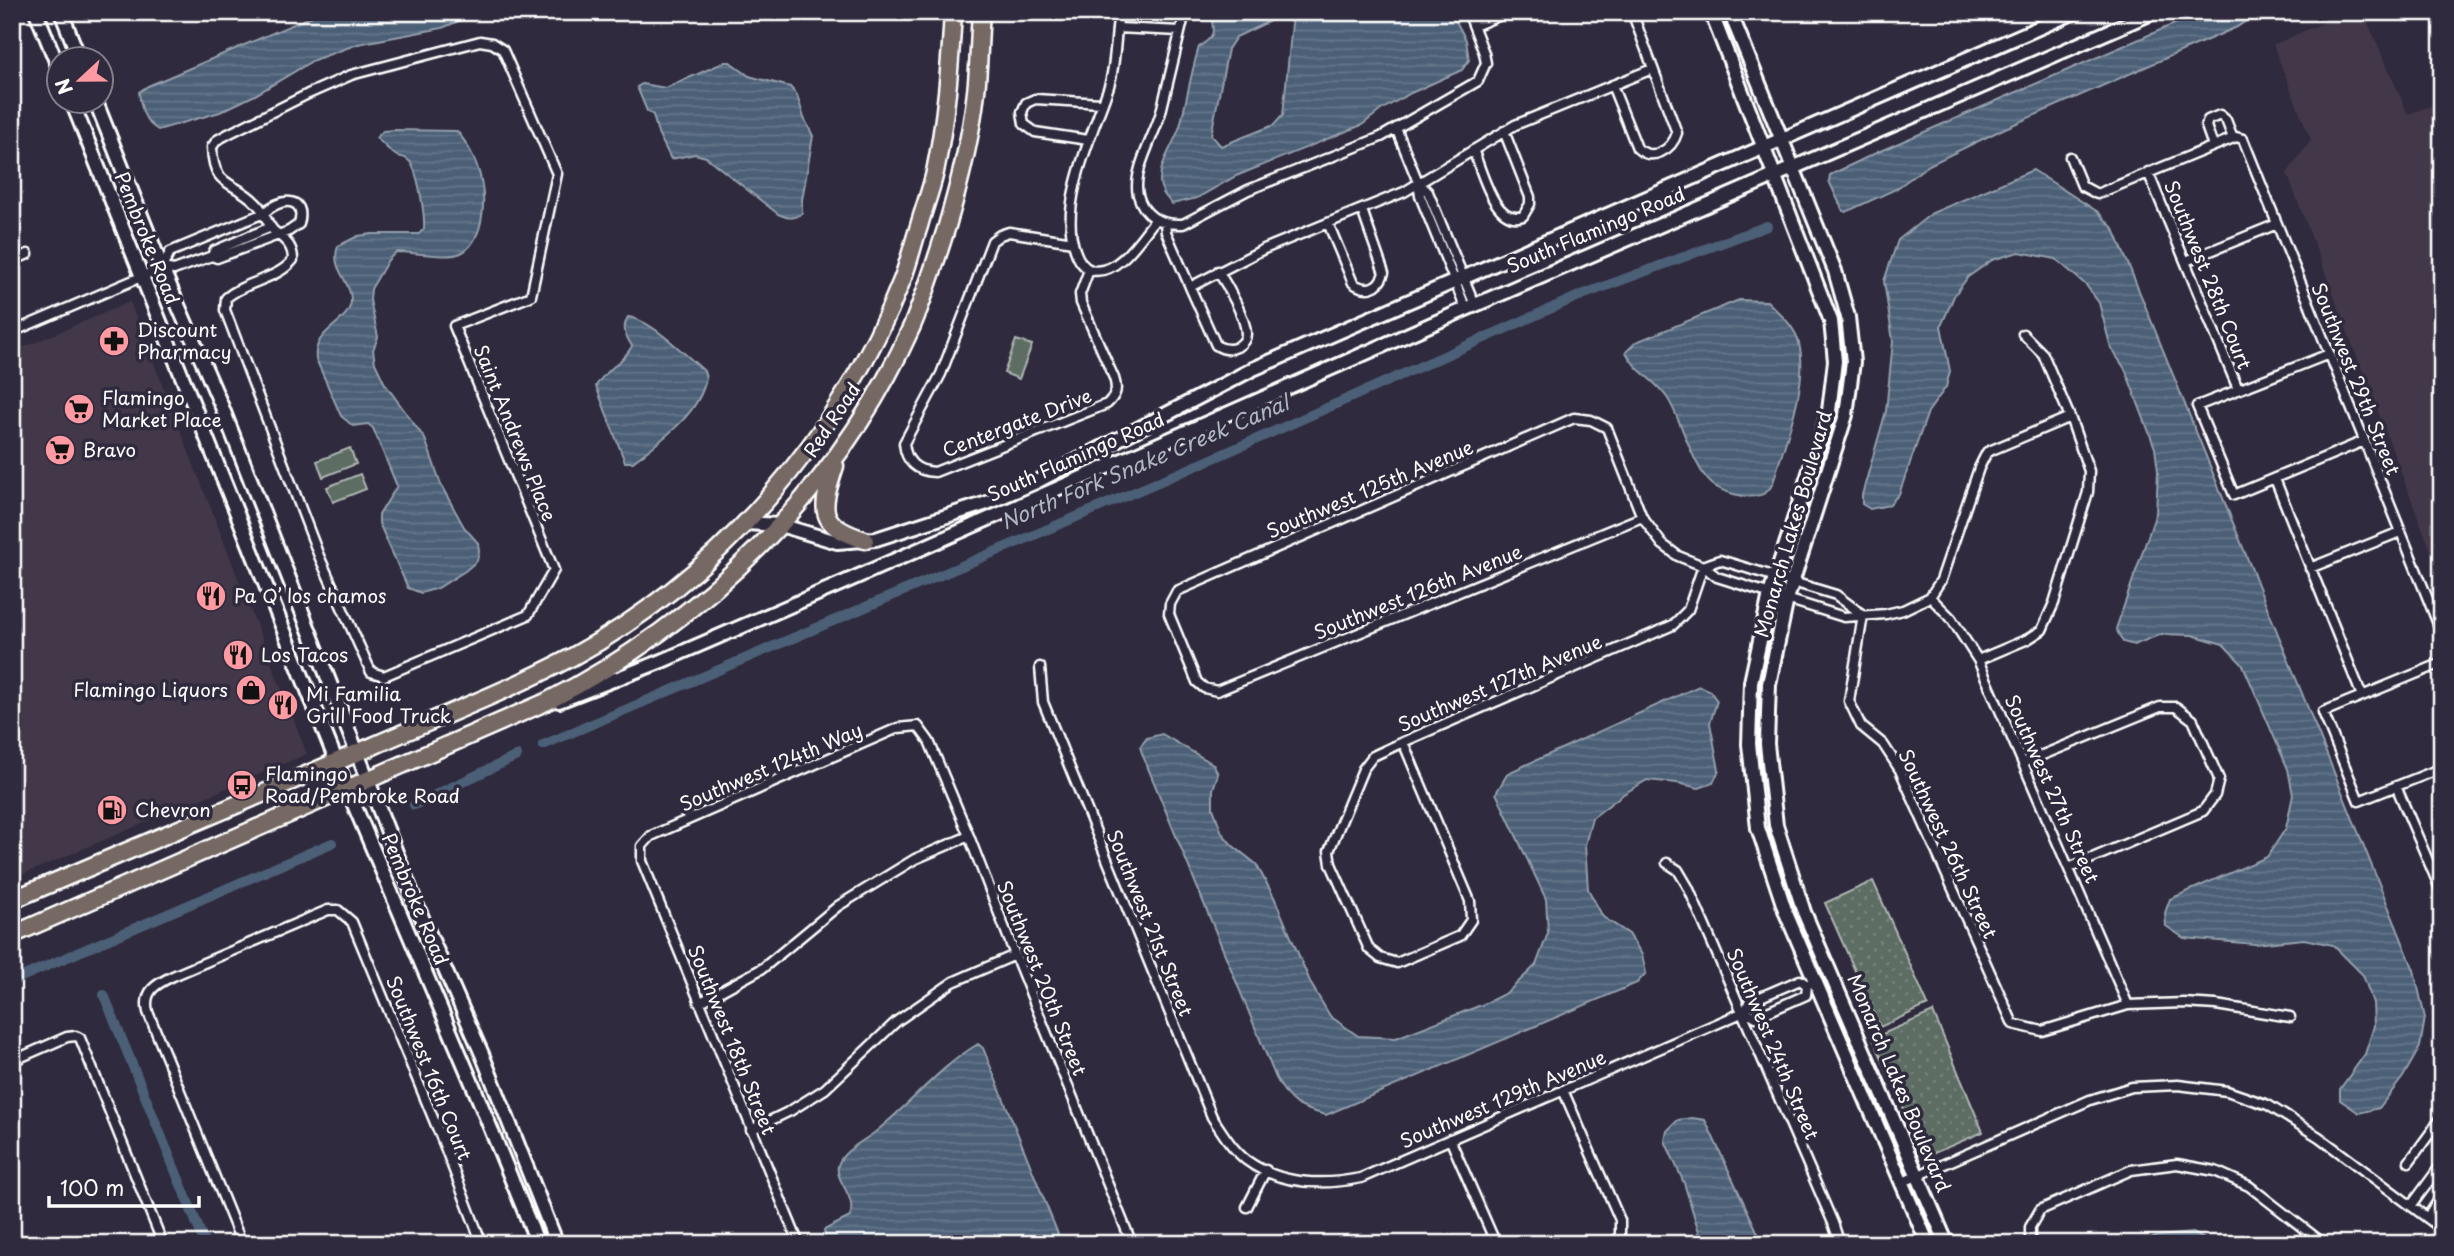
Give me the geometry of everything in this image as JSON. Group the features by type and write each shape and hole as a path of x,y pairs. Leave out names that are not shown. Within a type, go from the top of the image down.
{"highway":[{"name":"Red Road","path":"358,752 533,676 614,631 697,569 746,523 789,473 826,425 861,368 903,277 934,174 948,88 953,12"},
{"name":"Red Road","path":"516,717 589,681 628,657 713,591 780,525 838,452 885,378 929,284 960,183 976,92 981,12"},
{"path":"838,452 825,498 825,512 833,526 846,534 865,540"},
{"name":"South Flamingo Road","path":"12,935 516,717"},
{"path":"12,900 358,752"}],"main road":[{"path":"36,12 50,46"},
{"path":"61,12 74,46"},
{"name":"Monarch Lakes Boulevard","path":"1711,12 1830,321 1835,361 1829,411 1770,594 1751,682 1749,744 1758,828 1811,983 1928,1244"},
{"name":"Monarch Lakes Boulevard","path":"1730,12 1835,271 1848,317 1853,362 1846,415 1787,599 1769,684 1767,744 1776,825 1804,912 1947,1244"},
{"name":"South Flamingo Road","path":"746,523 780,525 837,542 876,539 938,521 1036,482 1253,369 2075,12"},
{"name":"South Flamingo Road","path":"516,717 605,685 699,645 1470,307 2154,12"},
{"name":"Pembroke Road","path":"78,116 347,789 538,1244"},
{"name":"Pembroke Road","path":"102,116 162,268 222,407 417,906 482,1054 557,1244"},
{"path":"499,1148 517,1142"}],"street":[{"path":"1119,12 1109,85 1088,140 1072,208 1073,242 1078,258 1089,270 1098,271 1119,263 1154,220"},
{"path":"1185,12 1160,115 1137,182 1138,194 1154,220 1183,224 1248,190 1335,156 1396,128 1478,81 1486,63 1468,12"},
{"path":"1474,26 1508,12"},
{"path":"1612,85 1637,148 1652,155 1667,150 1675,142 1677,133 1632,12"},
{"path":"1116,28 1180,31"},
{"name":"Saint Andrews Place","path":"480,41 492,43 503,50 557,174 531,296 454,326 554,570 528,615 384,676 371,672 319,556 225,310 226,298 235,290 286,268 293,260 293,251 274,230 254,201 226,184 218,175 212,160 212,147 217,140 351,75 480,41"},
{"path":"1190,287 1264,249 1404,192 1504,131 1652,69"},
{"path":"1088,140 1035,132 1024,124 1021,112 1026,103 1035,99 1101,103"},
{"name":"Southwest 29th Street","path":"2213,146 2206,125 2208,120 2214,117 2223,117 2236,137 2243,139 2442,634"},
{"path":"1396,128 1419,182 1420,196 1435,220 1470,307"},
{"path":"1472,150 1497,207 1512,218 1523,216 1528,210 1531,197 1504,131"},
{"path":"2070,157 2082,187 2097,194 2236,137"},
{"name":"Southwest 28th Court","path":"2148,172 2238,389"},
{"path":"12,332 162,268 174,270 212,256 214,251 274,230 289,231 299,224 300,210 289,200 276,203 264,213 170,252 162,268"},
{"path":"1328,223 1353,283 1369,289 1377,285 1384,273 1362,210"},
{"path":"1165,223 1166,232 1216,345 1231,349 1244,342 1246,335 1244,324 1218,271"},
{"path":"2186,261 2277,224"},
{"name":"Centergate Drive","path":"1073,242 1009,232 992,241 941,374 904,443 905,456 913,466 925,472 935,472 1107,404 1116,396 1114,378 1081,303 1080,294 1089,270"},
{"path":"12,261 28,254"},
{"path":"1978,660 2028,639 2042,630 2054,603 2088,492 2089,471 2070,416 2043,354 2023,334"},
{"path":"2329,354 2197,406 2234,495 2364,440"},
{"path":"1642,517 1662,544 1678,556 1703,566 1717,577 1844,617 1903,610 1930,597 1941,580 1979,468 1987,452 2070,416"},
{"name":"Southwest 125th Avenue","path":"1204,688 1197,682 1169,614 1170,604 1177,591 1574,418 1591,420 1607,428 1642,517"},
{"path":"2275,479 2362,696"},
{"name":"Southwest 126th Avenue","path":"1204,688 1217,691 1642,517"},
{"path":"2310,568 2400,532"},
{"path":"1703,566 1720,560 1836,595 1863,615"},
{"name":"Southwest 127th Avenue","path":"1402,743 1470,901 1471,920 1461,936 1397,963 1380,958 1369,949 1331,864 1329,851 1363,769 1373,756 1402,743 1673,625 1688,610 1703,566"},
{"name":"Southwest 27th Street","path":"1930,597 1951,618 1978,660 2128,1005"},
{"name":"Southwest 26th Street","path":"1863,615 1849,701 1861,726 1883,744 1900,770 2013,1024 2042,1031 2128,1005"},
{"path":"2442,663 2323,712 2359,801 2442,768"},
{"name":"Southwest 21st Street","path":"1040,667 1043,702 1212,1117 1245,1159 1266,1170"},
{"path":"2023,763 2160,707 2176,707 2193,719 2219,779 2216,795 2203,811 2069,868"},
{"name":"Southwest 20th Street","path":"918,726 929,741 969,836 1132,1244"},
{"name":"Southwest 124th Way","path":"642,846 651,836 898,729 918,726"},
{"path":"2396,786 2438,873 2442,893"},
{"path":"699,1003 762,968 838,906 915,859 969,836"},
{"name":"Southwest 18th Street","path":"642,846 642,861 799,1244"},
{"name":"Southwest 24th Street","path":"1667,863 1678,870 1688,887 1744,1012 1840,1244"},
{"name":"Southwest 16th Court","path":"242,1244 148,1012 148,994 159,983 328,910 338,910 352,922 482,1244"},
{"path":"751,1130 790,1111 825,1089 897,1021 953,982 1015,956"},
{"name":"Southwest 129th Avenue","path":"1266,1170 1289,1180 1319,1184 1361,1178 1744,1012 1749,1002 1800,980 1811,983 1807,995 1756,1017 1744,1012"},
{"path":"2128,1005 2216,1005 2290,1017"},
{"path":"12,1061 67,1037 76,1036 83,1044 163,1244"},
{"path":"1902,1182 2090,1100 2132,1087 2178,1085 2227,1091 2268,1105 2319,1137 2442,1229"},
{"path":"1563,1090 1620,1220 1620,1235 1613,1244"},
{"path":"2409,1162 2442,1117"},
{"path":"1450,1139 1496,1244"},
{"path":"2031,1244 2030,1227 2040,1210 2131,1170 2177,1164 2215,1171 2249,1186 2324,1244"},
{"path":"2411,1206 2442,1164"},
{"path":"1247,1207 1266,1170"},
{"path":"2433,1176 2442,1182"},
{"path":"2427,1218 2442,1195"}],"shaded area":[{"path":"2347,12 2363,12 2408,114 2442,102 2442,580 2287,173 2311,140 2273,45"},
{"path":"130,302 307,754 12,879 12,352"}],"green space":[{"path":"1016,340 1032,345 1019,379 1004,373"},
{"path":"350,448 356,464 323,477 317,461"},
{"path":"360,474 366,489 333,502 327,487"},
{"path":"1873,881 1928,1005 1880,1027 1825,903"},
{"path":"1933,1012 1983,1132 1925,1157 1873,1038"}],"water":[{"path":"322,12 480,12 442,28 358,44 314,60 220,112 158,130 146,118 139,92 148,86"},
{"path":"1210,12 1451,12 1466,40 1469,60 1462,70 1411,93 1381,110 1362,125 1236,176 1197,198 1172,204 1161,188 1161,174 1180,126 1199,47 1213,32","holes":["1278,17 1292,23 1283,115 1274,125 1221,146 1211,135 1228,49 1236,37"]},
{"path":"2202,12 2249,12 2249,19 2237,27 2003,129 1927,166 1896,189 1843,211 1829,181 1830,175"},
{"path":"730,62 749,76 790,87 797,95 813,136 802,213 796,217 778,214 706,157 695,154 671,159 658,133 653,115 647,111 637,87 642,84 666,88"},
{"path":"383,131 457,131 476,163 483,198 478,231 472,244 465,250 455,255 396,252 388,260 371,289 370,300 378,337 373,350 375,363 385,384 425,439 442,487 464,527 478,543 477,561 438,588 421,593 408,588 379,523 379,515 397,486 373,428 368,424 353,426 341,416 316,359 320,340 350,307 350,292 338,268 338,246 358,236 419,234 424,229 420,192 412,164 406,158 394,154 376,138"},
{"path":"2033,170 2098,212 2114,229 2414,970 2425,1018 2420,1047 2403,1077 2379,1108 2359,1113 2340,1100 2340,1089 2365,1054 2374,1026 2373,1003 2363,975 2333,945 2304,939 2255,944 2184,938 2166,926 2165,913 2170,899 2267,857 2286,828 2293,795 2288,769 2243,665 2223,644 2192,635 2161,634 2134,645 2123,642 2116,629 2156,513 2158,471 2155,448 2125,369 2111,348 2099,303 2086,285 2056,259 2019,252 1992,260 1968,277 1954,296 1941,326 1950,371 1946,387 1928,412 1899,494 1889,505 1870,509 1862,504 1862,495 1886,411 1893,341 1884,281 1898,240 1932,213"},
{"path":"1739,300 1767,301 1794,331 1801,357 1800,388 1788,435 1773,483 1765,493 1758,496 1742,496 1725,491 1705,477 1668,399 1626,352 1636,342"},
{"path":"628,317 647,324 668,339 704,371 706,378 696,403 687,415 633,462 625,462 596,386 632,346 625,329"},
{"path":"1699,686 1710,691 1717,701 1710,723 1719,770 1713,783 1699,788 1647,780 1592,818 1585,845 1588,889 1603,917 1629,934 1642,955 1646,973 1637,983 1326,1115 1296,1104 1276,1078 1143,756 1140,747 1147,738 1162,734 1213,764 1218,774 1213,789 1213,808 1222,833 1232,845 1256,864 1274,897 1311,984 1330,1016 1358,1036 1396,1038 1508,992 1536,965 1548,933 1546,899 1496,793 1508,773"},
{"path":"978,1044 983,1048 1062,1244 827,1244 824,1230 850,1217 851,1202 838,1172 843,1156 887,1122 950,1064"},
{"path":"1678,1120 1705,1120 1763,1244 1696,1244 1699,1232 1684,1183 1665,1141 1667,1131"},
{"path":"2193,1233 2213,1244 2135,1244 2158,1236"}],"waterway":[{"name":"North Fork Snake Creek Canal","path":"543,745 1205,462 1579,296 1767,226"},
{"name":"North Fork Snake Creek Canal","path":"414,805 517,756"},
{"name":"North Fork Snake Creek Canal","path":"12,981 332,843"},
{"path":"104,995 205,1244"}],"place":[{"name":"Discount Pharmacy","path":"114,341"},
{"name":"Flamingo Market Place","path":"79,409"},
{"name":"Bravo","path":"60,450"},
{"name":"Pa Q’ los chamos","path":"211,596"},
{"name":"Los Tacos","path":"238,655"},
{"name":"Flamingo Liquors","path":"251,690"},
{"name":"Mi Familia Grill Food Truck","path":"283,705"},
{"name":"Flamingo Road/Pembroke Road","path":"242,785"},
{"name":"Chevron","path":"112,810"}]}
